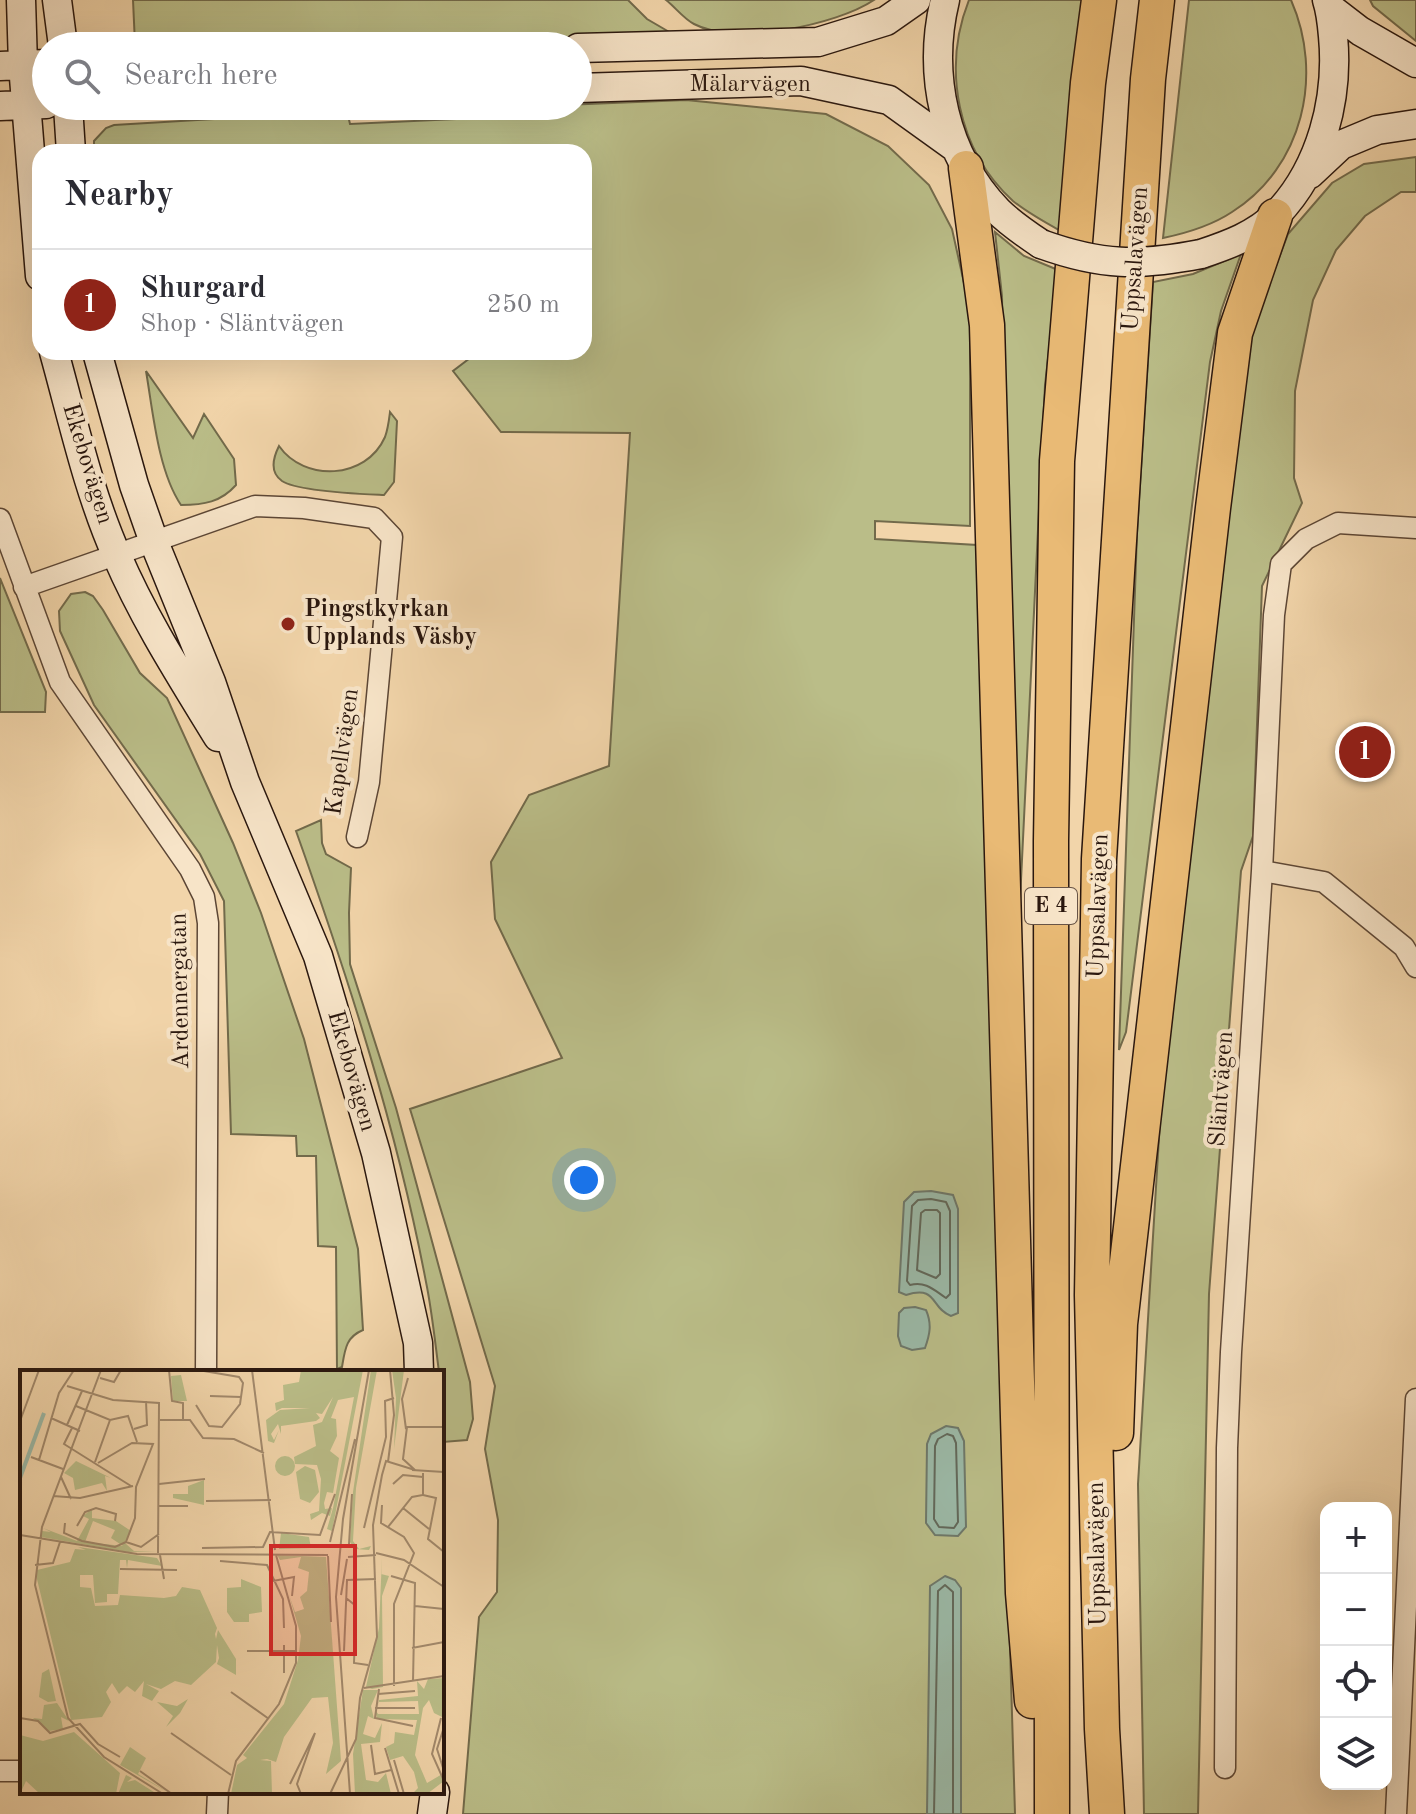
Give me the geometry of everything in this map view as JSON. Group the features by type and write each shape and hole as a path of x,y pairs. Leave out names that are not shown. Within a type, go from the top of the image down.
{"highway":[{"name":"Uppsalavägen","path":"1052,1814 1051,841 1057,461 1088,83 1099,0"},
{"name":"Uppsalavägen","path":"1107,1814 1102,1729 1092,1295 1099,859 1148,79 1157,0"},
{"path":"960,157 987,325 1023,1593 1041,1814"},
{"path":"1102,1729 1120,1324 1213,508 1235,333 1275,216"}],"street":[{"path":"21,0 24,105 32,190"},
{"path":"57,0 61,32"},
{"name":"Mälarvägen","path":"592,48 818,42 886,21 916,0"},
{"path":"945,0 938,55 941,101 960,157 997,210 1041,244 1077,257 1111,263 1157,262 1201,254 1236,242 1275,216 1300,183 1341,145 1377,130 1416,124"},
{"path":"1328,4 1360,31 1416,63"},
{"path":"1300,183 1327,125 1334,84 1334,45 1328,4"},
{"name":"Mälarvägen","path":"592,88 801,81 889,100 960,157"},
{"path":"69,120 70,144"},
{"name":"Ekebovägen","path":"56,360 116,556 191,693 245,782"},
{"name":"Ekebovägen","path":"99,360 134,485 154,542 211,682 245,782 318,956 376,1153 418,1343 419,1370"},
{"name":"Kapellvägen","path":"24,587 255,506 304,508 374,518 392,537 369,782 357,837"},
{"name":"Ardennergatan","path":"0,519 60,682 190,869 204,897 208,923 206,1370"},
{"name":"Släntvägen","path":"1225,1768 1227,1448 1262,871 1274,615 1281,564 1306,539 1338,523 1416,528"},
{"path":"1262,871 1324,882 1404,947 1416,967"},
{"path":"1396,1814 1413,1517 1416,1399"},
{"path":"217,1814 218,1794"},
{"path":"432,1814 435,1794"}],"green space":[{"path":"133,0 628,0 647,19 671,33 620,39 592,38 592,32 134,32"},
{"path":"666,0 874,0 812,24 786,30 734,33 694,24"},
{"path":"969,0 1090,0 1066,234 1013,201 994,181 967,133 956,80 961,26"},
{"path":"1189,0 1291,0 1301,29 1306,58 1306,88 1291,145 1276,170 1256,193 1216,221 1163,238"},
{"path":"1370,0 1416,0 1416,41 1373,6"},
{"path":"686,100 826,114 888,146 929,185 952,229 970,310 970,526 875,521 875,539 977,545 1015,1814 463,1814 479,1617 497,1592 498,1520 485,1449 495,1386 410,1109 562,1058 495,919 491,862 529,795 609,766 630,433 501,432 453,371 467,360 592,360 592,144 94,144 94,141 106,128 114,125 197,120 349,120 350,124 436,120 592,120 592,104"},
{"path":"1416,157 1416,192 1401,192 1365,216 1336,250 1313,300 1295,391 1294,478 1302,503 1262,586 1253,836 1241,871 1209,1294 1198,1814 1144,1814 1138,1484 1160,1121 1249,337 1288,234 1332,183 1364,164"},
{"path":"995,232 1024,256 1058,270 1045,385 1020,901 1011,898 1002,296"},
{"path":"1241,254 1221,311 1210,362 1126,1032 1119,1050 1137,533 1153,282 1193,274"},
{"path":"146,371 193,438 204,414 234,459 236,485 218,499 181,505 173,491 162,458"},
{"path":"390,412 397,421 394,482 384,495 302,488 282,481 275,473 274,460 279,446 303,466 319,470 334,471 364,462 385,437"},
{"path":"0,578 46,692 45,712 0,712"},
{"path":"85,592 93,596 103,610 140,673 167,698 233,843 261,913 304,1039 358,1249 363,1330 350,1340 342,1367 337,1369 336,1247 318,1246 316,1156 297,1156 296,1136 231,1134 224,901 200,854 94,705 60,631 59,611 71,594"},
{"path":"321,820 326,854 351,868 350,964 396,1108 470,1382 473,1419 467,1440 444,1442 444,1370 439,1370 428,1293 401,1168 352,998 296,831"}],"water":[{"path":"914,1192 953,1195 958,1209 958,1313 951,1316 929,1295 899,1292 904,1202"},
{"path":"904,1308 926,1310 930,1329 925,1348 912,1350 901,1346 899,1313"},
{"path":"946,1426 958,1428 964,1441 966,1527 958,1536 935,1535 926,1523 927,1444 931,1434"},
{"path":"945,1576 955,1580 961,1588 961,1814 927,1814 930,1586"}],"place":[{"name":"Pingstkyrkan Upplands Väsby","path":"288,624"},
{"name":"Shurgard","path":"1365,752"}]}
